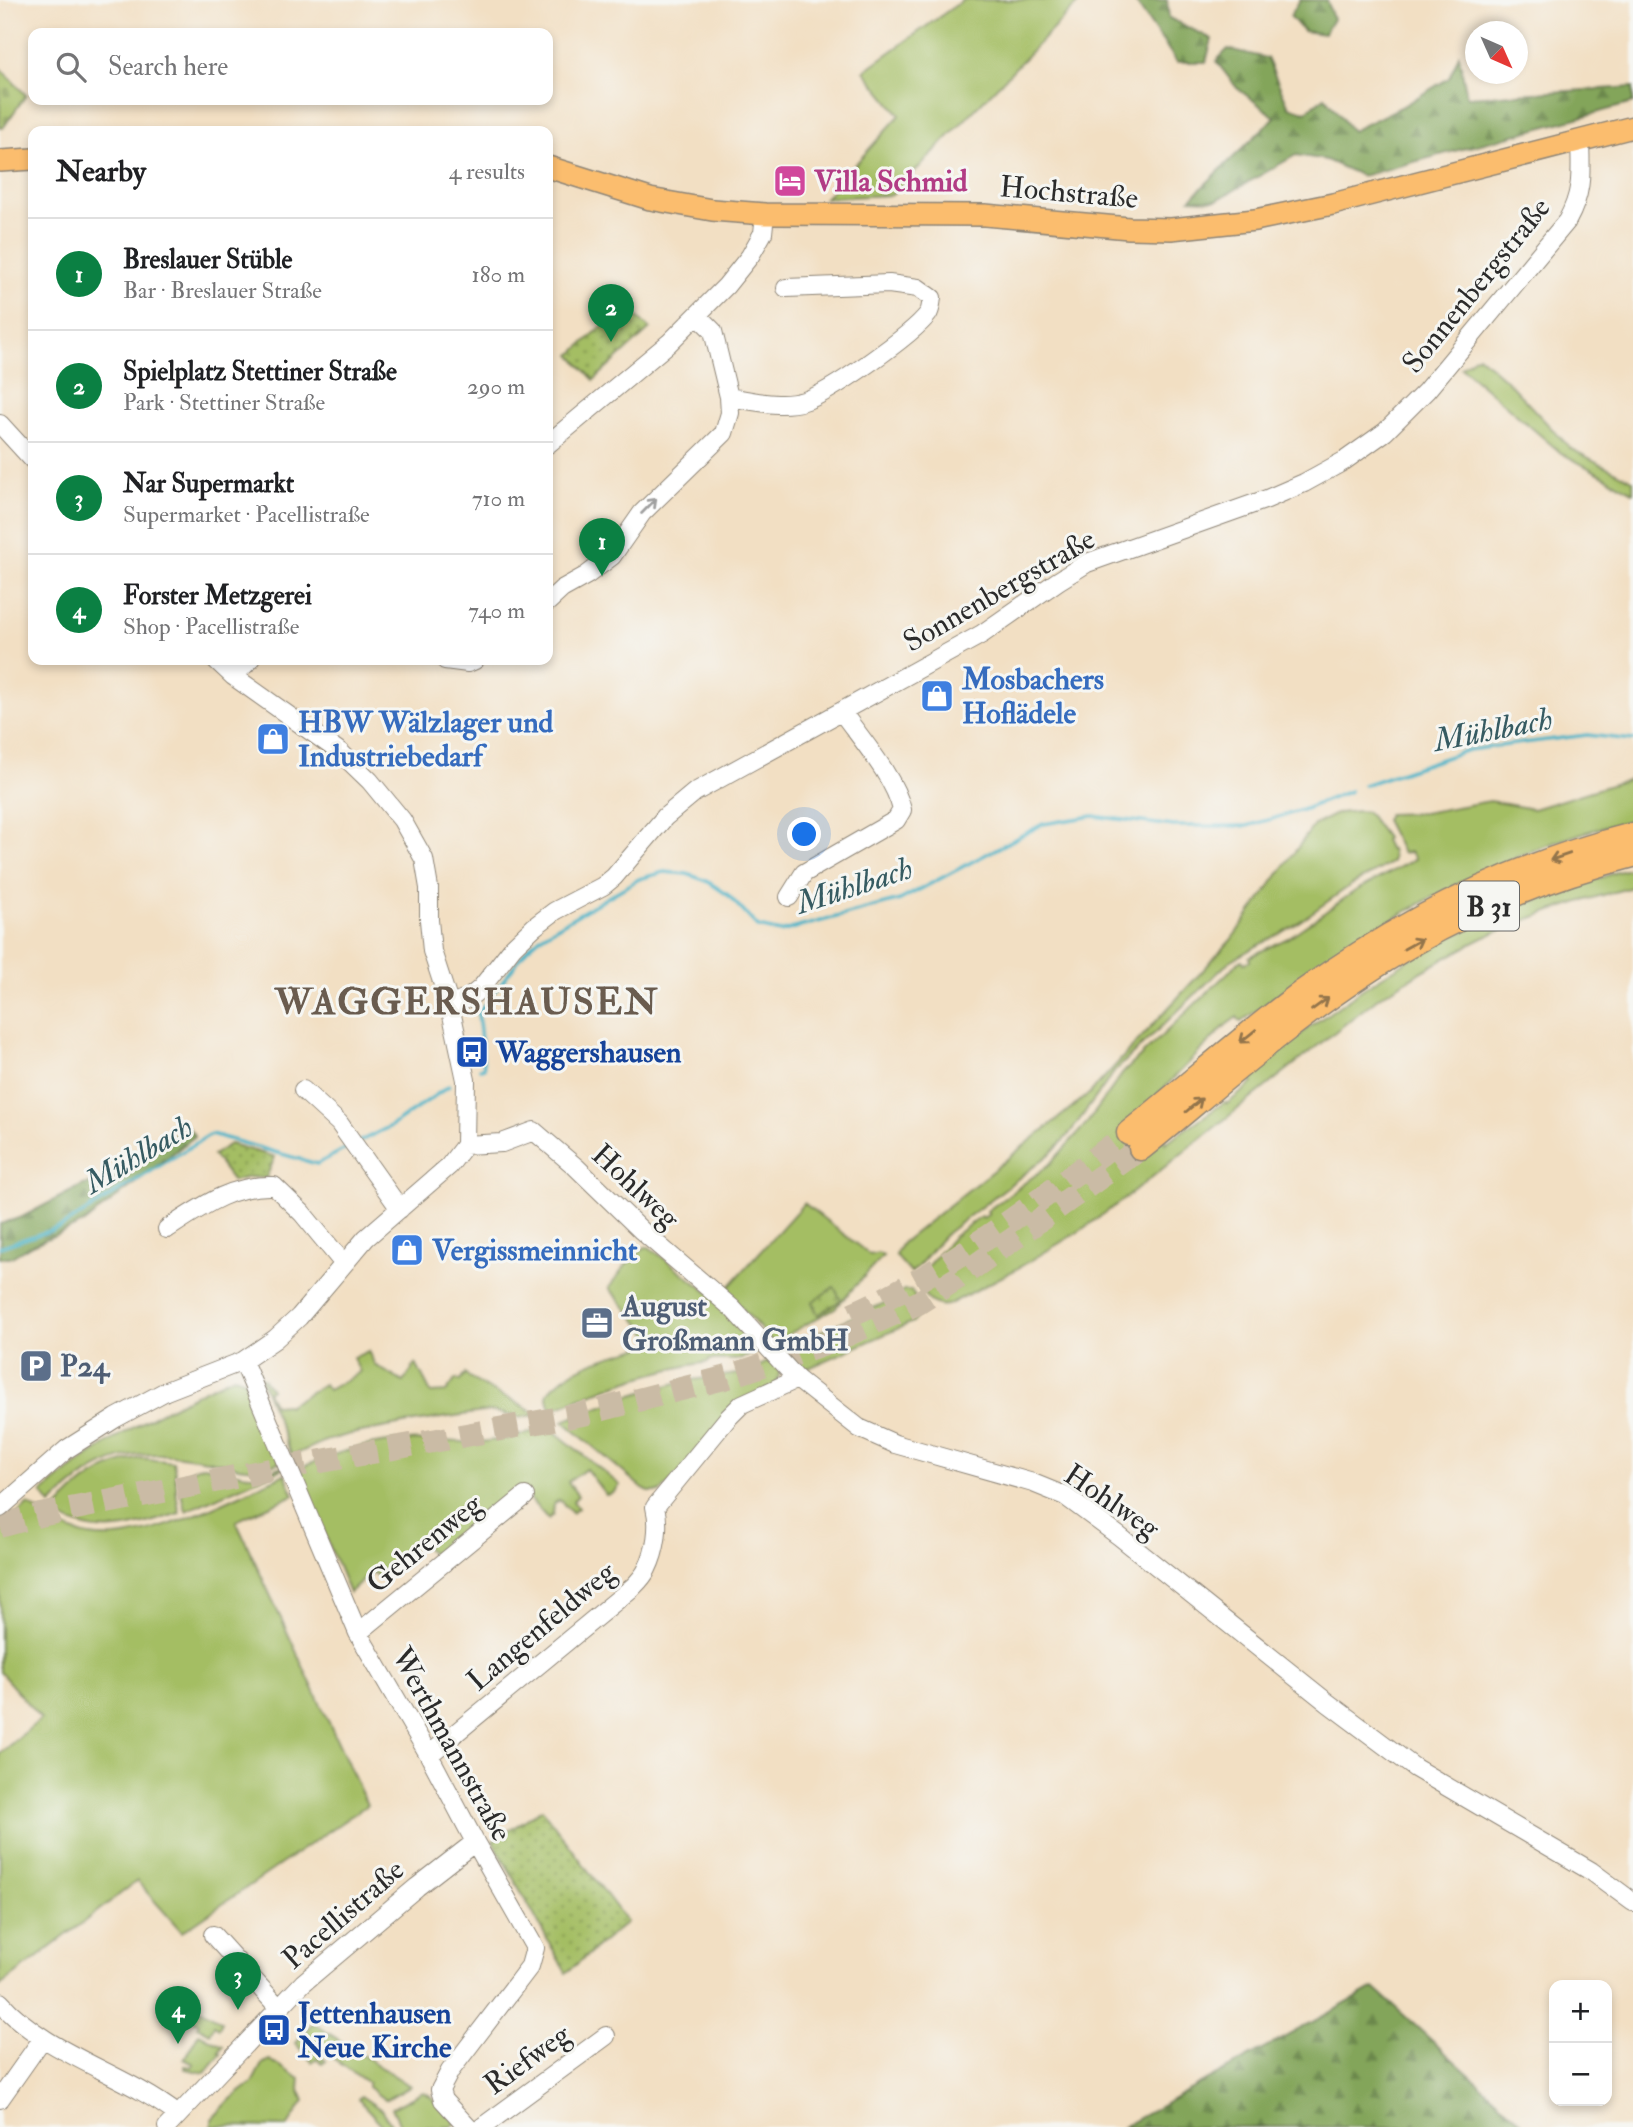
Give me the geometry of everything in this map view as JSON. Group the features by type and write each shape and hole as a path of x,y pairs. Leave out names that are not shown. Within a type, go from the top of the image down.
{"highway":[{"name":"B 31","path":"1633,835 1559,857 1483,887 1377,942 1287,1004 1135,1141 1293,1024 1412,944 1513,895 1574,872 1633,855"}],"main road":[{"name":"Hochstraße","path":"553,169 650,199 712,210 765,214 973,215 1129,229 1171,229 1255,220 1332,204 1633,127"},
{"path":"0,161 28,159"}],"street":[{"name":"Sonnenbergstraße","path":"450,1006 481,989 513,947 534,927 555,911 603,886 614,877 679,804 695,792 992,628 1087,563 1267,499 1304,483 1344,461 1385,432 1426,391 1567,221 1578,202 1582,181 1580,141"},
{"path":"553,440 634,374 726,286 750,256 763,233 765,214"},
{"path":"729,397 775,405 805,401 845,379 888,349 929,313 932,298 918,288 889,284 786,288"},
{"path":"553,597 612,556 642,513 724,433 730,413 729,397 713,331 697,315"},
{"path":"0,424 28,455"},
{"path":"0,1508 67,1449 116,1418 166,1391 243,1361 275,1339 299,1317 366,1238 449,1166 466,1145 466,1080 450,1006 432,951 429,888 424,859 402,820 370,780 340,752 221,665"},
{"path":"233,676 245,665"},
{"path":"789,897 804,873 895,820 902,810 900,799 842,712"},
{"path":"303,1090 339,1122 400,1209"},
{"name":"Hohlweg","path":"466,1145 502,1143 534,1131 576,1167 642,1231 732,1308 797,1379 859,1428 895,1444 1032,1483 1065,1496 1415,1768 1591,1871 1633,1902"},
{"path":"167,1230 213,1200 235,1190 256,1185 274,1186 302,1213 344,1264"},
{"name":"Werthmannstraße","path":"243,1361 358,1633 429,1755 534,1948 530,1966 450,2070 440,2090 443,2100 468,2127"},
{"name":"Langenfeldweg","path":"429,1755 633,1587 647,1570 654,1546 657,1517 655,1507 742,1404 797,1379"},
{"name":"Gehrenweg","path":"358,1633 525,1496"},
{"name":"Pacellistraße","path":"172,2121 303,1983 417,1886 475,1842"},
{"path":"213,1936 279,2008"},
{"path":"0,2002 13,2017 43,2038 158,2100 172,2121"},
{"name":"Riefweg","path":"482,2127 606,2036"},
{"path":"0,2099 43,2038"}],"green space":[{"path":"963,0 1081,0 892,195 825,198 900,115 864,71"},
{"path":"1134,0 1167,0 1169,18 1212,39 1206,62 1177,62"},
{"path":"1300,0 1327,0 1333,19 1324,34 1303,31 1290,16"},
{"path":"1228,49 1267,58 1289,107 1305,112 1325,97 1352,131 1401,107 1449,78 1459,55 1467,97 1633,87 1633,103 1362,176 1326,160 1296,155 1217,200 1190,199 1275,117 1237,88 1216,61"},
{"path":"0,68 26,95 3,128 0,127"},
{"path":"628,308 650,329 594,380 571,355 599,329"},
{"path":"1478,355 1505,379 1571,449 1633,480 1633,492 1561,453 1461,367"},
{"path":"1633,778 1633,820 1528,852 1427,900 1331,958 1241,1022 1237,1017 1226,1025 1158,1094 1165,1143 1225,1102 1227,1104 1253,1083 1248,1078 1307,1029 1421,952 1502,912 1617,872 1633,868 1633,887 1520,923 1483,938 1431,966 1379,997 1083,1229 1015,1270 948,1305 936,1304 924,1295 915,1280 953,1237 981,1216 983,1218 989,1214 987,1211 1050,1164 1087,1123 1123,1073 1240,961 1250,961 1249,957 1288,938 1355,891 1415,859 1410,852 1402,853 1385,820 1388,814 1423,813 1490,801 1533,809"},
{"path":"1367,812 1386,838 1384,840 1389,850 1391,849 1393,859 1391,863 1351,885 1293,926 1230,961 1115,1071 1069,1134 1050,1154 947,1233 911,1273 895,1255 902,1243 1090,1093 1231,940 1314,825 1338,813"},
{"path":"187,1126 195,1136 84,1223 32,1245 10,1258 0,1258 0,1224 22,1217 83,1185 112,1180"},
{"path":"230,1144 275,1157 266,1178 249,1177 233,1181 213,1155"},
{"path":"804,1203 870,1255 878,1253 883,1256 835,1308 773,1343 726,1290"},
{"path":"645,1247 649,1247 708,1292 763,1350 736,1360 709,1360 648,1375 551,1410 547,1394 570,1374 597,1361 656,1343 609,1288 626,1265"},
{"path":"834,1287 841,1300 818,1315 812,1302"},
{"path":"904,1290 911,1290 917,1301 920,1313 913,1322 802,1371 783,1353 819,1332 887,1302"},
{"path":"368,1351 375,1365 403,1382 416,1364 431,1393 446,1392 456,1379 460,1381 465,1374 537,1415 520,1417 490,1411 414,1422 325,1441 292,1456 260,1377 271,1389 267,1392 274,1405 287,1406 324,1384 328,1390 360,1372 353,1358"},
{"path":"772,1359 780,1370 777,1383 660,1492 643,1489 563,1421 628,1396 684,1381 753,1370"},
{"path":"234,1376 244,1379 280,1462 251,1468 182,1456 140,1455 104,1464 87,1474 51,1505 42,1493 109,1442"},
{"path":"549,1427 620,1485 613,1493 606,1495 586,1469 568,1482 578,1496 573,1501 578,1508 572,1513 560,1500 554,1503 553,1514 548,1519 529,1498 439,1564 424,1545 411,1548 377,1576 373,1572 349,1593 298,1469 335,1454 374,1444 485,1441"},
{"path":"141,1458 173,1462 180,1513 131,1527 101,1529 70,1522 53,1513 82,1484 103,1470"},
{"path":"283,1466 284,1468 186,1511 182,1483 190,1471 197,1467 215,1467 251,1475"},
{"path":"285,1474 294,1495 236,1521 367,1805 182,1932 137,1881 0,1986 0,1753 41,1719 0,1672 0,1531 28,1504 57,1524 81,1534 113,1537 137,1534 190,1517"},
{"path":"542,1809 627,1922 566,1973 493,1841"},
{"path":"1374,1988 1527,2127 1123,2127 1124,2126"},
{"path":"192,2004 222,2022 219,2028 214,2025 210,2033 197,2026 199,2023 186,2016"},
{"path":"313,2023 410,2086 385,2100 368,2087 368,2083 330,2056 332,2054 323,2047 318,2054 326,2061 322,2064 317,2058 312,2062 295,2043"},
{"path":"199,2033 223,2046 219,2052 221,2054 205,2073 185,2069 185,2066 192,2067 194,2064 184,2059"},
{"path":"270,2060 300,2079 299,2089 304,2101 287,2127 212,2126 212,2119 231,2099 252,2083 262,2064"},
{"path":"423,2092 456,2123 451,2127 401,2127 392,2108"},
{"path":"361,2096 383,2111 393,2127 384,2127 358,2099"}],"waterway":[{"name":"Mühlbach","path":"1364,785 1468,750 1587,735 1633,740"},
{"name":"Mühlbach","path":"480,1069 484,1068 478,1013 527,949 543,935 639,879 664,872 687,874 707,881 728,895 758,927 780,932 900,900 1043,824 1093,816 1174,826 1247,826 1302,810 1350,791"},
{"name":"Mühlbach","path":"358,1142 391,1126 449,1086"},
{"name":"Mühlbach","path":"0,1247 61,1227 211,1134 317,1164 349,1147"}],"tunnel":[{"path":"852,1314 961,1255 1129,1133"},
{"path":"0,1526 40,1515 260,1472 583,1414 728,1377 828,1343 918,1303 964,1274 1141,1148"}],"place":[{"name":"Villa Schmid","path":"790,181"},
{"name":"Spielplatz Stettiner Straße","path":"611,342"},
{"name":"Breslauer Stüble","path":"602,576"},
{"name":"Mosbachers Hoflädele","path":"937,696"},
{"name":"HBW Wälzlager und Industriebedarf","path":"273,739"},
{"name":"Waggershausen","path":"472,1052"},
{"name":"Vergissmeinnicht","path":"407,1250"},
{"name":"August Großmann GmbH","path":"597,1323"},
{"name":"P24","path":"36,1366"},
{"name":"Nar Supermarkt","path":"238,2010"},
{"name":"Jettenhausen Neue Kirche","path":"274,2030"},
{"name":"Forster Metzgerei","path":"178,2044"}],"district":[{"name":"WAGGERSHAUSEN","path":"467,1001"}]}
